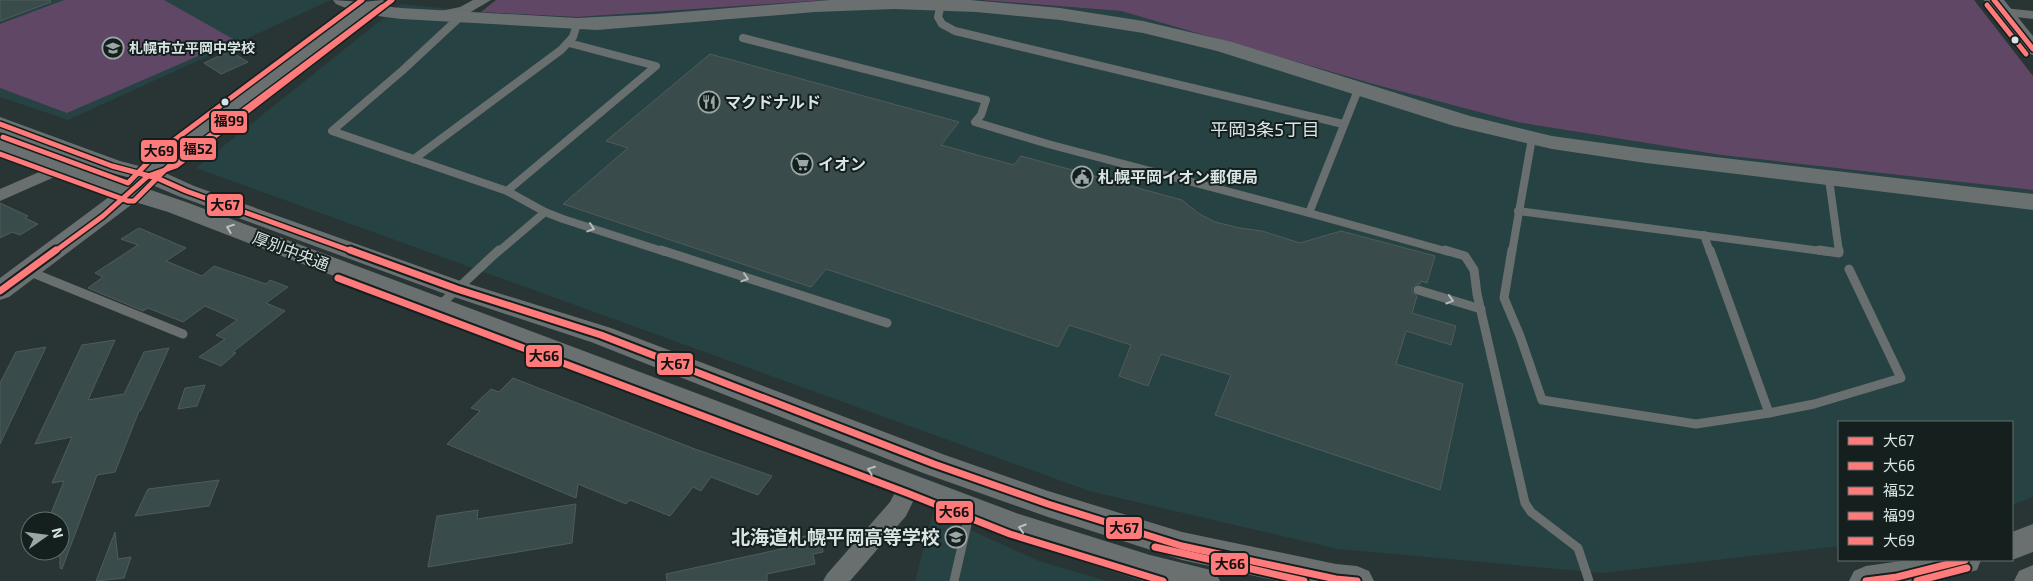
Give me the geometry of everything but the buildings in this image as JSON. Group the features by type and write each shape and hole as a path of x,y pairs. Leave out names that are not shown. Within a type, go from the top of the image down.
{"street":[{"path":"343,0 354,6 379,4 573,33 617,23 847,3 941,4 1025,10 1092,18 1145,28 1263,58 1358,90 1458,120 1532,138 1632,154 2033,202"},
{"path":"451,16 484,0"},
{"path":"0,291 140,184 162,160 379,4"},
{"path":"1999,6 2033,15"},
{"path":"1999,6 2033,48"},
{"name":"厚別中央通","path":"0,124 112,166 140,184"},
{"name":"厚別中央通","path":"0,145 60,168 140,184 447,298 1013,526 1132,563 1203,581"},
{"path":"0,196 60,168"},
{"name":"厚別中央通","path":"447,298 601,335 934,464 1048,504 1182,546 1336,579 1357,581"},
{"path":"835,581 898,509 910,484"},
{"path":"2013,546 2033,538"},
{"path":"1866,581 1897,577 1961,561"}],"lane":[{"path":"941,4 938,17 942,24 955,31 1343,124"},
{"path":"451,16 403,70 332,131 507,191 545,212 887,323"},
{"path":"414,159 561,50 573,33 656,66 507,191"},
{"path":"743,38 986,100 981,115 975,122 1048,144 1465,256 1474,267 1476,291 1525,504 1530,512 1578,548 1589,581"},
{"path":"1309,213 1358,90"},
{"path":"1532,138 1504,298 1520,336 1542,400 1696,424 1814,404 1901,378 1849,269"},
{"path":"1518,211 1839,253 1829,179"},
{"path":"447,298 545,212"},
{"path":"1704,235 1769,413"},
{"path":"28,271 183,334"},
{"path":"1418,290 1481,309"},
{"path":"954,581 971,509"}],"shaded area":[{"name":"札幌市立平岡中学校","path":"0,0 331,0 68,120 0,97"},
{"name":"札幌市立平岡中学校","path":"64,0 164,0 235,40 67,113 0,88 0,24"},
{"path":"496,0 827,0 577,17 481,12"},
{"path":"828,0 977,0 1121,11 1517,122 1721,155 2033,190 2033,497 2013,505 2013,421 1838,421 1838,546 1602,573 1338,549 1089,491 196,168 401,4 481,12 577,17"},
{"path":"980,0 1974,0 2033,76 2033,190 1721,155 1517,122 1377,85 1121,11"},
{"name":"北海道札幌平岡高等学校","path":"933,513 1039,561 1107,581 915,581"}],"transit line":[{"name":"大69","path":"3,137 128,183 157,153 362,0"},
{"name":"福52","path":"0,291 103,216 148,176 176,166 392,0"},
{"name":"大67","path":"1994,0 2033,49"},
{"name":"大66","path":"1987,5 2026,54"},
{"name":"福99","path":"0,154 128,201 134,201 168,167 382,7"},
{"name":"大67","path":"0,124 112,166 157,178 186,191 457,289 601,335 934,464 1048,504 1182,546 1336,579 1357,581"},
{"name":"大66","path":"338,278 907,493 1010,534 1163,581"},
{"name":"大66","path":"1155,547 1304,581"},
{"name":"大67","path":"1866,581 1897,577 1961,561"},
{"name":"大66","path":"1917,581 1967,568"}],"place":[{"name":"札幌市立平岡中学校","path":"113,48"},
{"name":"マクドナルド","path":"709,102"},
{"name":"イオン","path":"802,164"},
{"name":"札幌平岡イオン郵便局","path":"1082,177"},
{"name":"北海道札幌平岡高等学校","path":"956,537"}],"district":[{"name":"平岡3条5丁目","path":"1265,130"}]}
